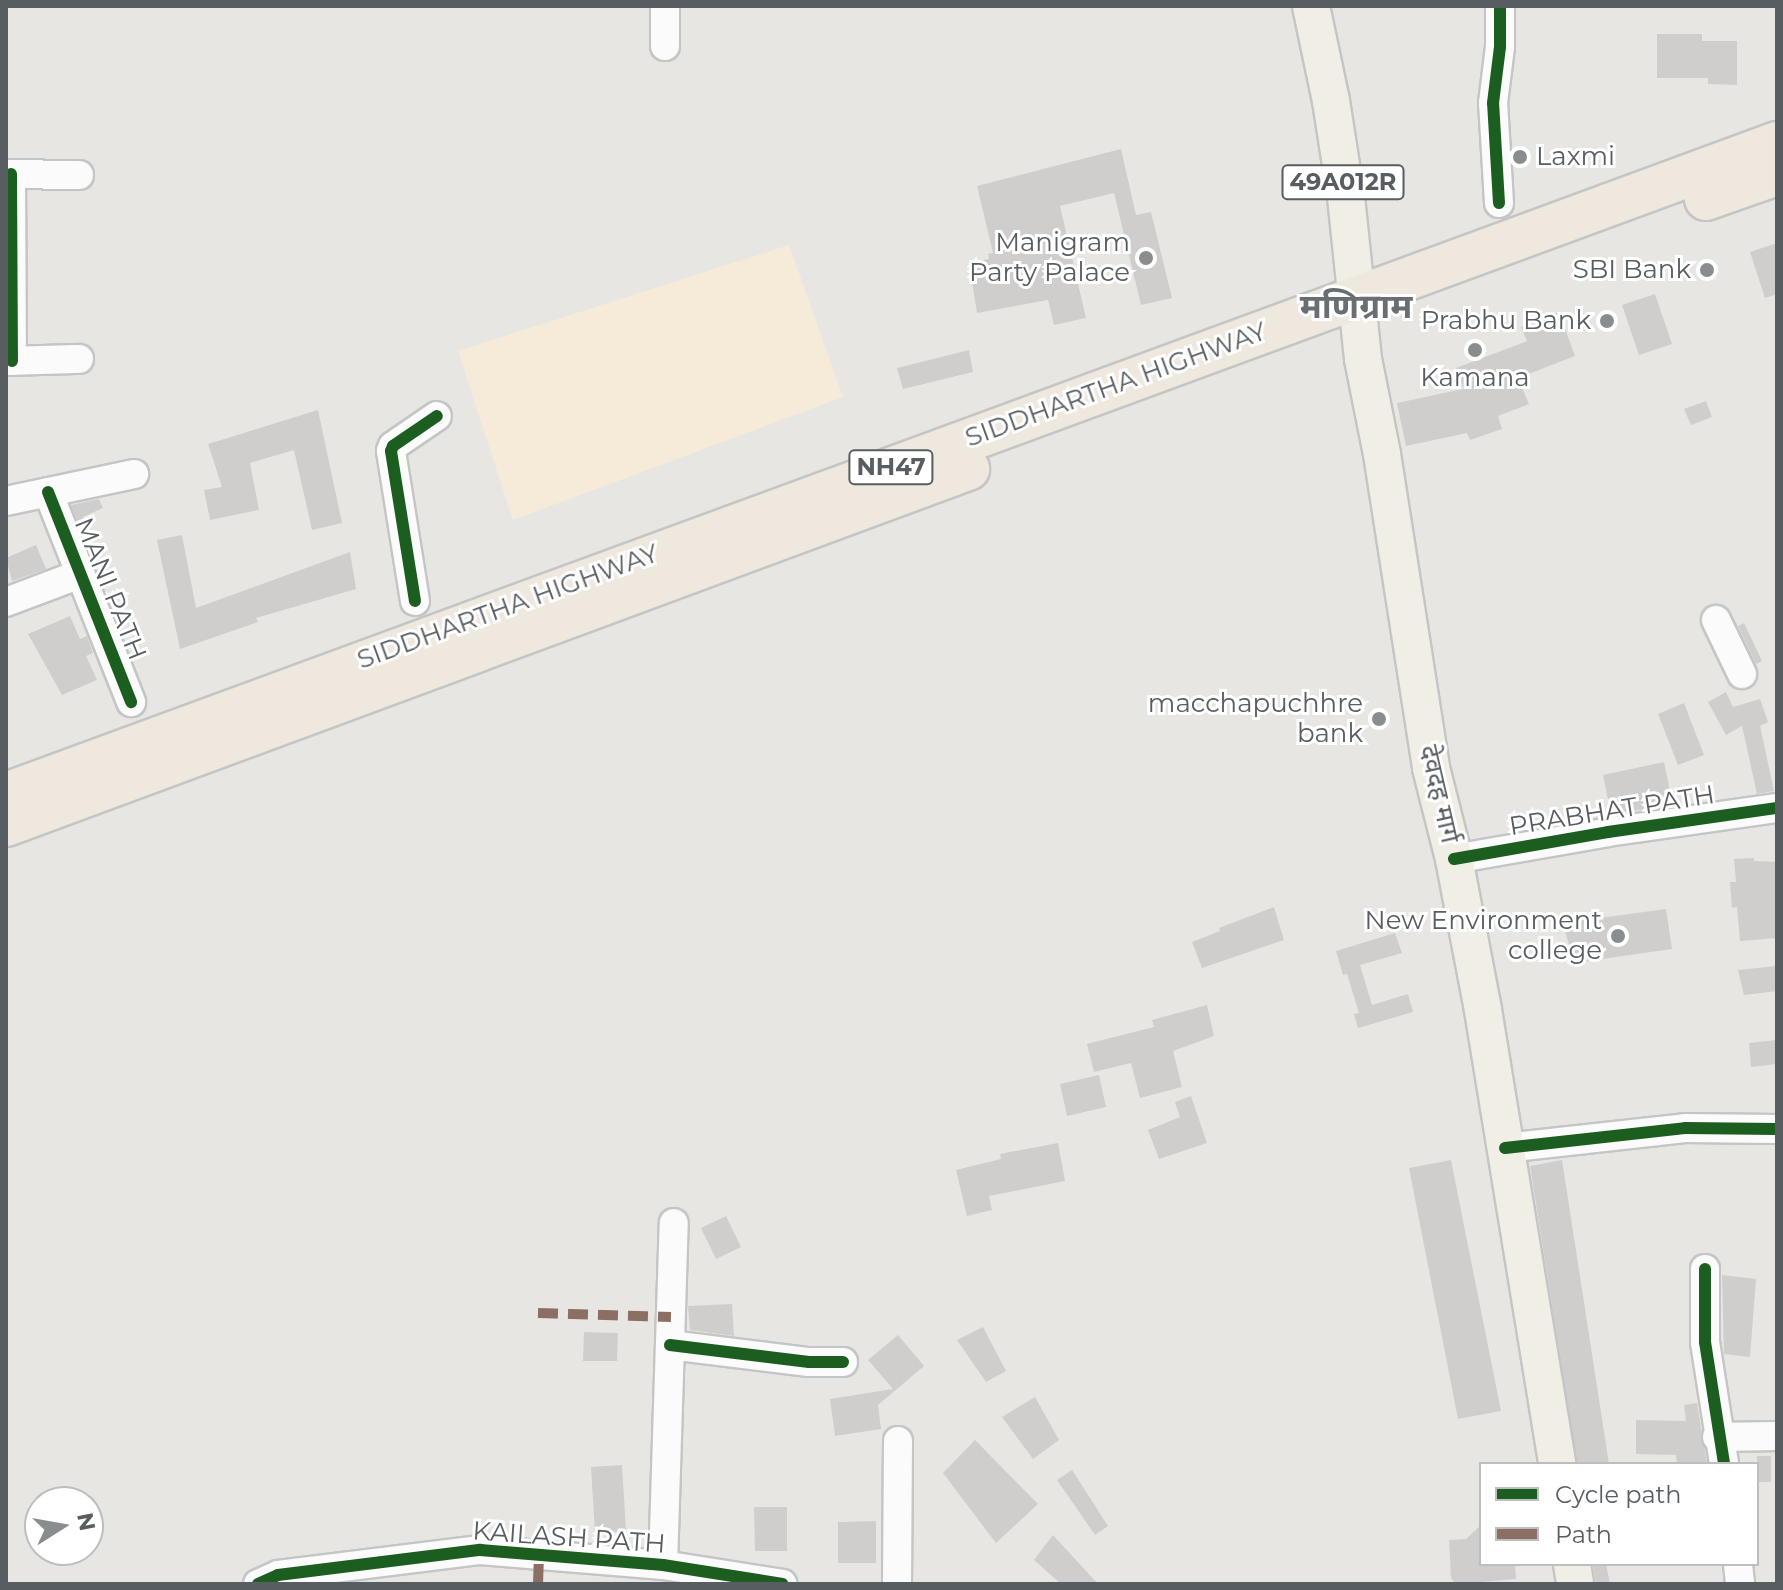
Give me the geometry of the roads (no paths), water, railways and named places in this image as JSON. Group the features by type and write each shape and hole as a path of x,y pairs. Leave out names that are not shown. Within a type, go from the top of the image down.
{"highway":[{"name":"SIDDHARTHA HIGHWAY","path":"6,825 851,514 1356,308 1777,143"},
{"name":"SIDDHARTHA HIGHWAY","path":"6,794 1356,308 1777,174"}],"main road":[{"name":"49A012R","path":"1311,6 1346,197 1356,308"},
{"name":"देवदह मार्ग","path":"1356,308 1431,768 1454,859 1557,1462"}],"street":[{"path":"665,6 665,46"},
{"path":"1499,203 1493,103 1500,47 1500,6"},
{"path":"79,175 8,174 9,361 79,359"},
{"path":"415,601 391,451 393,446 437,416"},
{"path":"6,501 134,474"},
{"name":"MANI PATH","path":"48,492 131,702"},
{"path":"6,602 80,574"},
{"path":"1716,620 1742,674"},
{"name":"PRABHAT PATH","path":"1454,859 1608,832 1777,808"},
{"path":"1505,1148 1685,1128 1777,1129"},
{"path":"663,1565 674,1223"},
{"path":"1705,1269 1705,1342 1720,1450 1777,1436"},
{"path":"670,1345 843,1362"},
{"path":"897,1584 898,1441"},
{"name":"KAILASH PATH","path":"258,1584 278,1575 470,1550 663,1565 699,1578 783,1584"}],"place":[{"name":"Laxmi","path":"1520,157"},
{"name":"Manigram Party Palace","path":"1146,258"},
{"name":"SBI Bank","path":"1707,270"},
{"name":"Prabhu Bank","path":"1607,321"},
{"name":"Kamana","path":"1475,350"},
{"name":"macchapuchhre bank","path":"1379,719"},
{"name":"New Environment college","path":"1618,936"}],"district":[{"name":"मणिग्राम","path":"1356,307"}]}
